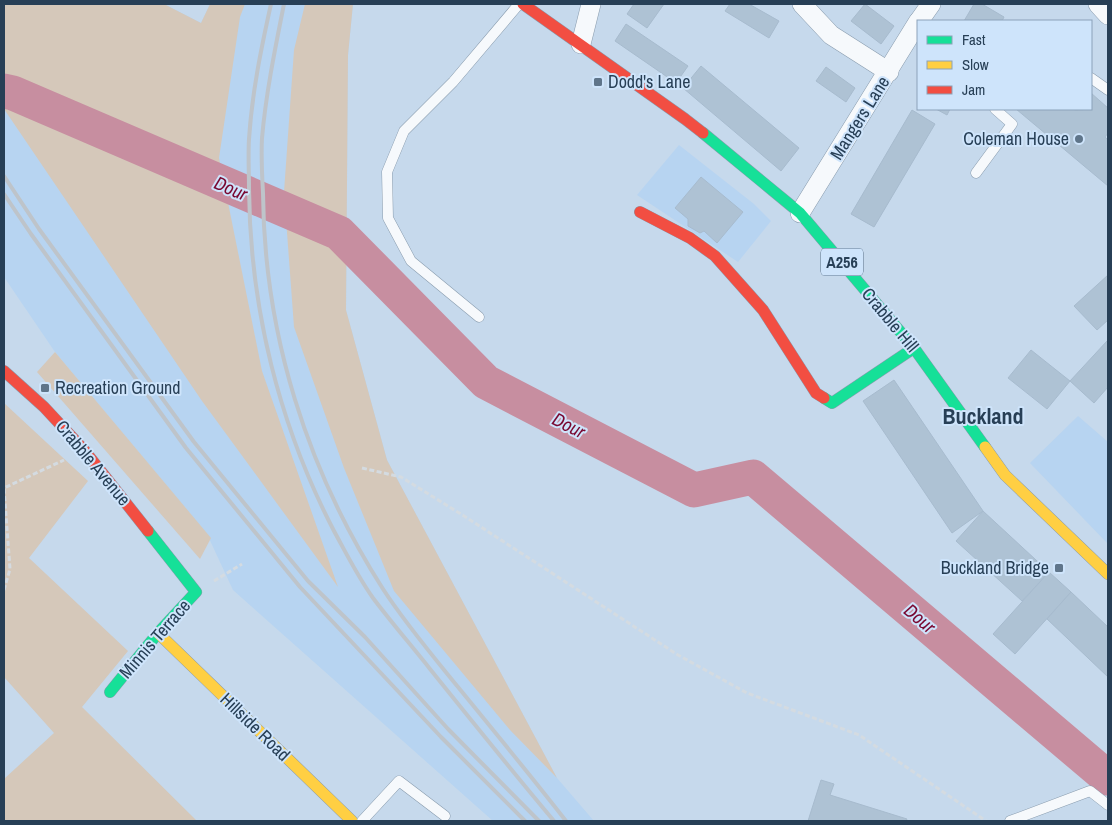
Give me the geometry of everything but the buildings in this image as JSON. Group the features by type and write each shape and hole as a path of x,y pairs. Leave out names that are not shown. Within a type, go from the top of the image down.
{"street":[{"name":"Crabble Hill","path":"523,4 685,118 800,213 914,348 1005,475 1108,574"},
{"path":"580,44 591,4"},
{"path":"802,4 831,35 888,72"},
{"name":"Mangers Lane","path":"919,20 931,4"},
{"path":"1098,4 1108,15"},
{"name":"Mangers Lane","path":"800,213 917,24"},
{"path":"640,212 690,238 715,256 763,310 816,393 832,403 914,348"},
{"name":"Crabble Avenue","path":"4,371 44,407 84,450 174,562"},
{"name":"Minnis Terrace","path":"110,692 158,633 196,592 174,562"},
{"name":"Hillside Road","path":"158,633 352,821"}],"lane":[{"path":"479,317 411,261 388,218 387,172 404,131 453,82 520,4"},
{"path":"1092,79 1108,90"},
{"path":"976,173 1012,124 996,110"},
{"path":"362,821 399,781 445,816"},
{"path":"1010,821 1090,791 1108,805"}],"path":[{"path":"4,590 10,569 4,488 84,450"},
{"path":"362,468 401,477 473,521 678,655 747,693 860,735 986,821"},
{"path":"196,592 242,564"}],"shaded area":[{"path":"4,4 164,4 201,23 210,4 353,4 348,55 346,310 387,460 557,778 594,821 493,821 233,590 207,534 55,352 4,277"},
{"path":"4,4 164,4 201,23 210,4 245,4 240,17 219,158 262,371 338,587 202,401 4,109"},
{"path":"305,4 353,4 348,55 346,310 387,460 557,778 510,730 394,591 344,468 294,327 284,192 294,50"},
{"path":"679,145 754,204 771,221 738,262 637,195"},
{"path":"55,352 211,538 200,559 37,372"},
{"path":"4,403 88,481 29,558 128,651 82,707 197,821 4,821 4,779 54,733 4,677"},
{"path":"1078,416 1108,442 1108,544 1030,463"}],"waterway":[{"name":"Dour","path":"4,91 13,93 339,233 486,382 694,490 753,477 1108,778"}],"railway":[{"path":"271,4 252,105 249,139 249,189 255,278 271,365 283,408 315,491 334,531 373,598 554,821"},
{"path":"284,4 268,88 262,138 265,246 271,298 281,349 312,449 332,497 356,544 391,602 566,821"},
{"path":"4,176 39,229 194,442 308,581 365,637 448,729 539,821"},
{"path":"4,194 186,448 300,587 441,737 525,821"}],"traffic: fast":[{"path":"703,133 800,213 914,348 985,447"},
{"path":"824,398 832,403 914,348"},
{"path":"110,692 158,633 196,592 148,531"}],"traffic: slow":[{"path":"985,447 1005,475 1108,574"},
{"path":"158,633 352,821"}],"traffic: jam":[{"path":"523,4 703,133"},
{"path":"640,212 690,238 715,256 763,310 816,393 824,398"},
{"path":"4,371 44,407 84,450 148,531"}],"place":[{"name":"Dodd's Lane","path":"598,82"},
{"name":"Coleman House","path":"1079,139"},
{"name":"Recreation Ground","path":"45,388"},
{"name":"Buckland Bridge","path":"1059,568"}],"district":[{"name":"Buckland","path":"983,416"}]}
